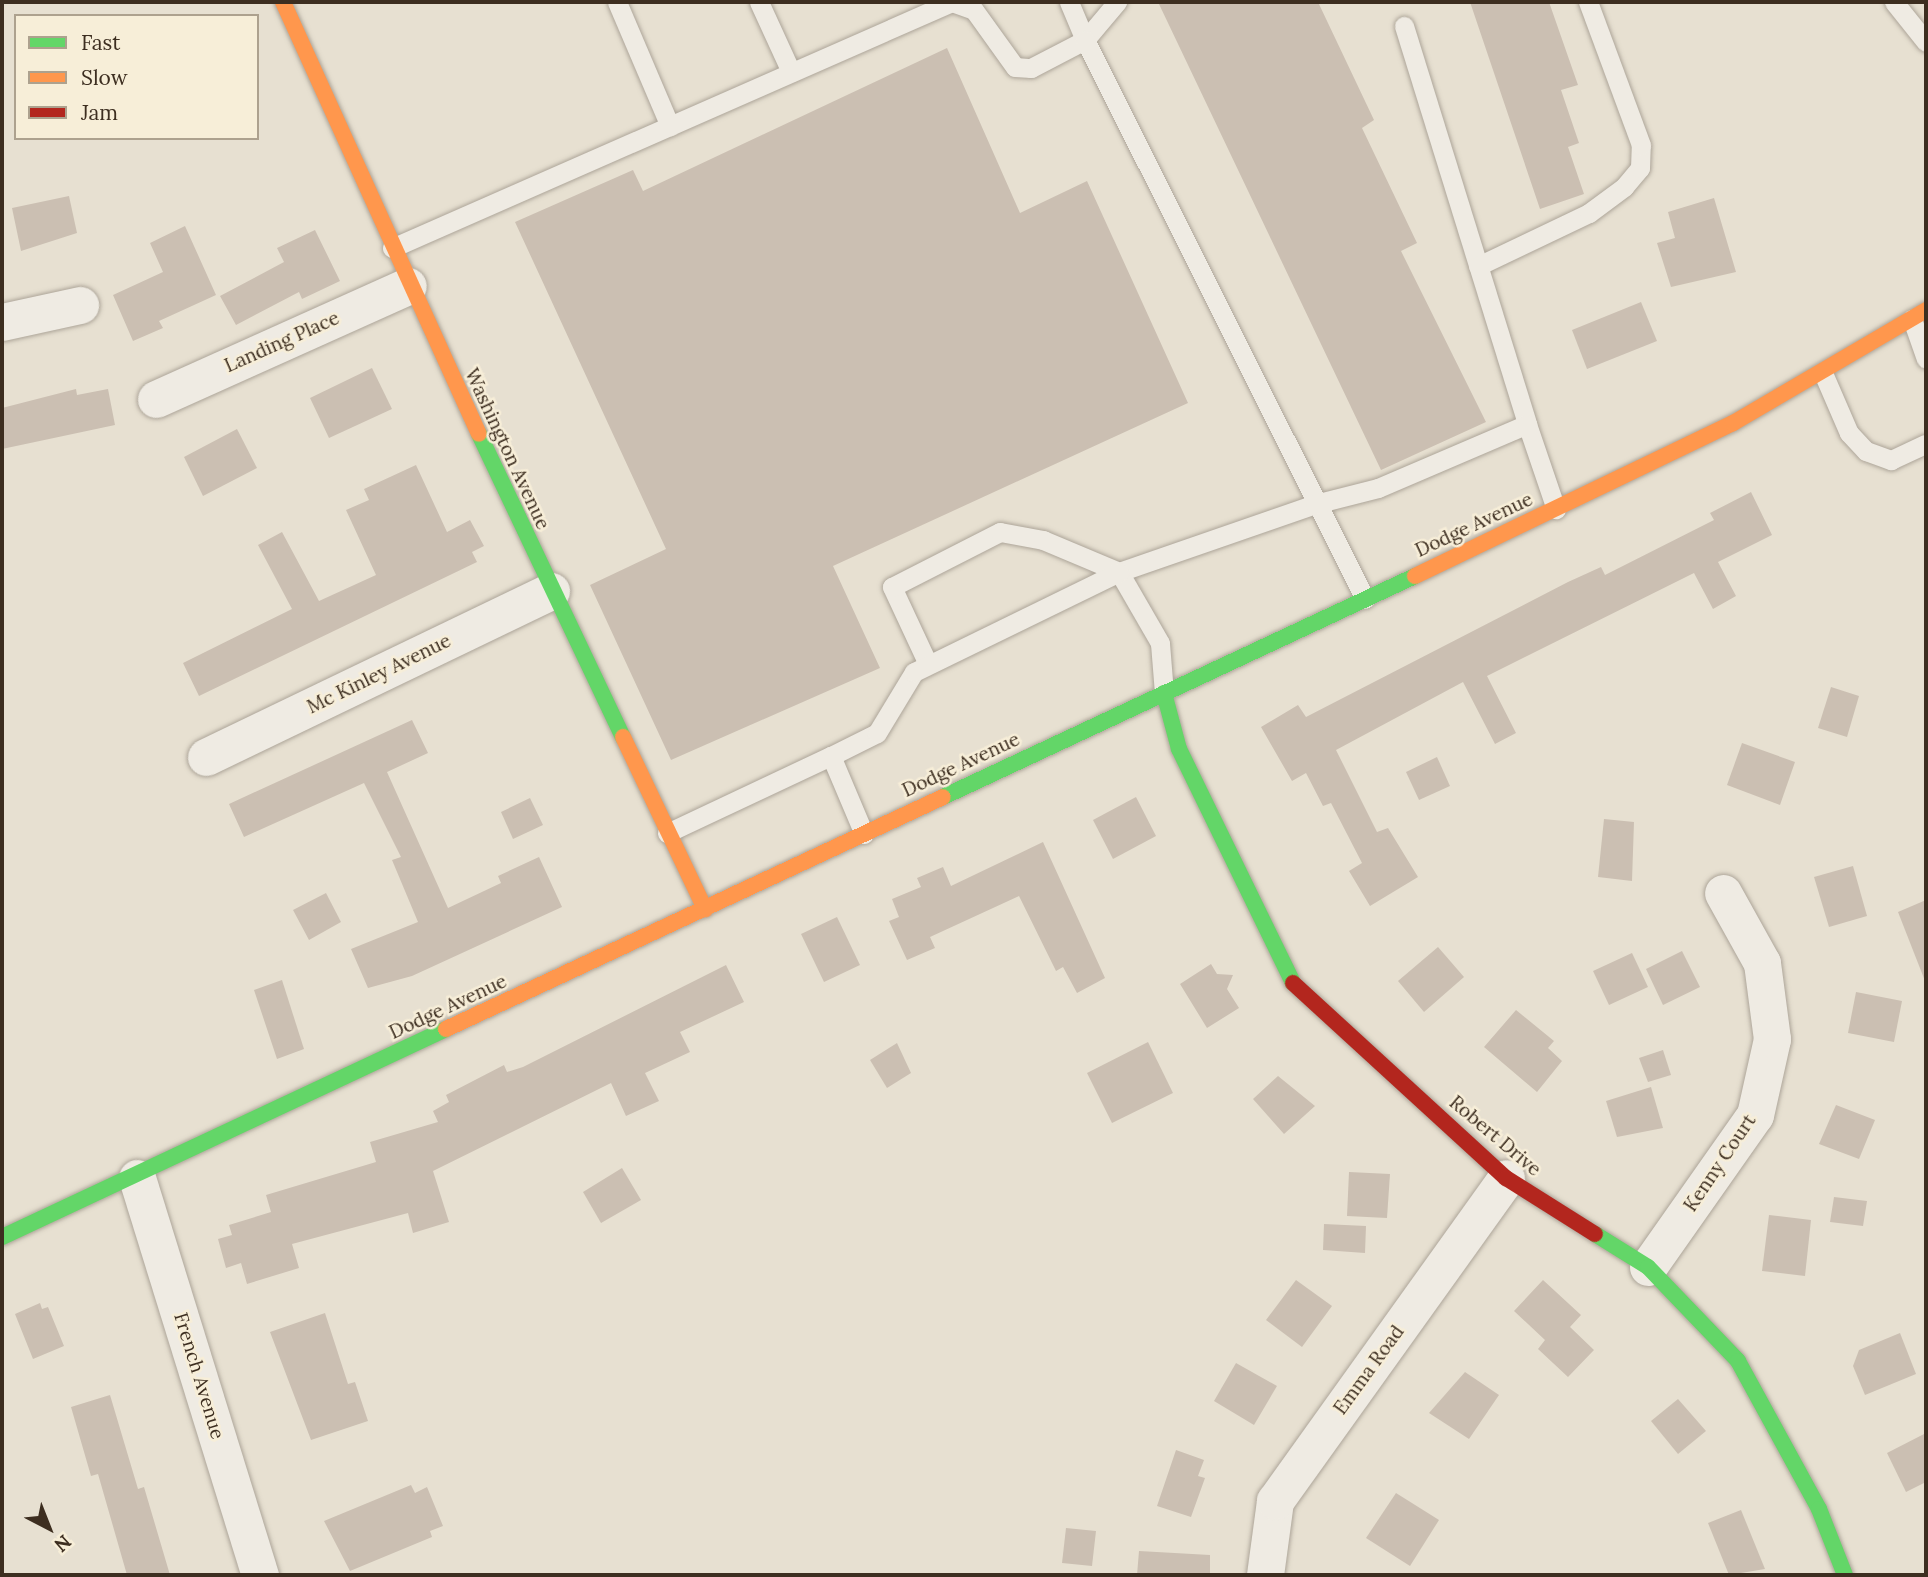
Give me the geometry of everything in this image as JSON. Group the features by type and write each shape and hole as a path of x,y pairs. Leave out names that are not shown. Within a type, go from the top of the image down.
{"street":[{"name":"Washington Avenue","path":"282,2 408,286 551,591 705,909"},
{"name":"Landing Place","path":"156,399 408,286"},
{"path":"2,322 80,305"},
{"name":"Dodge Avenue","path":"2,1237 137,1178 1556,509 1824,373 1919,314"},
{"name":"Mc Kinley Avenue","path":"206,757 551,591"},
{"name":"Robert Drive","path":"1164,692 1179,749 1295,987 1506,1178 1648,1267 1738,1361 1819,1509 1845,1575"},
{"name":"Kenny Court","path":"1648,1267 1755,1115 1772,1039 1762,963 1723,893"},
{"name":"French Avenue","path":"137,1178 260,1575"},
{"name":"Emma Road","path":"1265,1575 1275,1501 1506,1178"}],"lane":[{"path":"617,2 670,125"},
{"path":"759,2 791,72"},
{"path":"392,248 953,2 974,10 1015,67 1031,68 1085,40 1117,2"},
{"path":"1069,2 1085,40 1364,599"},
{"path":"1478,266 1589,213 1624,187 1640,168 1641,145 1588,2"},
{"path":"1894,2 1926,42"},
{"path":"1404,26 1527,424 1556,509"},
{"path":"1919,314 1926,359"},
{"path":"1824,373 1849,433 1866,451 1891,460 1926,444"},
{"path":"667,833 877,733 914,672 928,662 1119,572 1315,504 1378,488 1527,424"},
{"path":"928,662 892,587 1000,532 1043,540 1119,572 1160,643 1164,692"},
{"path":"831,756 864,834"}],"building":[{"path":"1158,2 1318,2 1374,120 1362,128 1417,243 1401,251 1486,422 1381,470"},
{"path":"1470,2 1549,2 1578,85 1561,90 1579,143 1568,147 1584,194 1540,209"},
{"path":"947,48 1020,213 1087,181 1188,403 833,566 880,668 671,760 590,585 666,549 515,222 633,170 643,191"},
{"path":"69,196 77,233 21,251 12,208"},
{"path":"1714,198 1736,272 1671,287 1657,243 1675,238 1668,212"},
{"path":"185,226 216,295 159,321 163,328 133,341 113,295 163,272 150,243"},
{"path":"315,230 340,281 302,299 299,292 236,325 220,296 284,262 277,248"},
{"path":"1641,302 1657,341 1587,369 1572,330"},
{"path":"372,368 392,409 329,438 310,398"},
{"path":"76,389 77,395 108,389 115,425 2,449 2,408"},
{"path":"237,429 257,468 203,496 184,457"},
{"path":"416,465 447,532 470,520 484,546 472,552 477,562 199,696 183,663 292,609 258,545 282,532 319,601 376,575 346,510 369,500 364,489"},
{"path":"1751,492 1772,535 1718,562 1736,596 1713,609 1694,573 1487,676 1516,733 1495,744 1463,682 1336,750 1377,832 1388,828 1418,877 1370,906 1349,871 1362,863 1331,803 1323,806 1306,773 1292,781 1261,727 1298,705 1306,717 1568,582 1601,567 1605,575 1714,520 1710,513"},
{"path":"1831,687 1859,696 1847,737 1818,728"},
{"path":"412,720 428,753 387,772 448,908 501,883 498,876 539,857 562,907 412,976 368,988 351,949 418,922 392,860 401,857 364,783 244,837 229,804"},
{"path":"1742,743 1795,762 1780,805 1727,785"},
{"path":"1437,757 1450,786 1419,800 1406,772"},
{"path":"1136,797 1156,836 1113,859 1093,820"},
{"path":"530,798 543,825 513,839 501,812"},
{"path":"1604,819 1634,822 1632,881 1598,877"},
{"path":"1043,842 1105,978 1077,993 1063,967 1056,971 1019,896 930,937 935,948 907,960 889,921 899,917 892,899 921,887 917,878 943,867 951,886"},
{"path":"1853,866 1867,916 1829,927 1814,877"},
{"path":"326,893 341,922 309,940 293,910"},
{"path":"1926,900 1926,980 1925,981 1898,912"},
{"path":"837,917 860,965 824,982 801,934"},
{"path":"1438,947 1464,977 1424,1012 1398,981"},
{"path":"1682,951 1700,987 1663,1005 1646,969"},
{"path":"1632,953 1648,987 1609,1005 1593,971"},
{"path":"1211,964 1217,974 1233,975 1227,989 1239,1008 1207,1028 1180,984"},
{"path":"726,965 744,1002 680,1032 690,1052 645,1073 659,1101 626,1116 611,1083 433,1171 449,1222 413,1233 408,1213 292,1244 299,1268 247,1284 241,1263 226,1268 218,1239 232,1235 229,1225 271,1212 266,1195 376,1162 370,1142 438,1122 433,1111 449,1102 446,1095 504,1065 507,1072 523,1067"},
{"path":"282,980 304,1049 277,1059 254,990"},
{"path":"1856,992 1902,1001 1894,1042 1848,1033"},
{"path":"1516,1010 1554,1041 1548,1048 1562,1061 1537,1092 1484,1047"},
{"path":"1148,1042 1173,1093 1112,1123 1087,1073"},
{"path":"897,1043 911,1073 887,1088 870,1060"},
{"path":"1663,1050 1671,1075 1648,1082 1639,1058"},
{"path":"1278,1076 1315,1106 1284,1134 1253,1099"},
{"path":"1651,1087 1663,1128 1617,1137 1606,1101"},
{"path":"1836,1105 1875,1120 1859,1159 1819,1144"},
{"path":"622,1168 641,1200 601,1223 583,1192"},
{"path":"1349,1172 1390,1174 1387,1218 1347,1216"},
{"path":"1834,1197 1867,1201 1863,1226 1830,1222"},
{"path":"1769,1215 1811,1220 1805,1276 1762,1271"},
{"path":"1324,1224 1366,1226 1365,1253 1323,1250"},
{"path":"1296,1280 1332,1306 1302,1347 1266,1320"},
{"path":"1543,1280 1581,1315 1570,1327 1594,1350 1568,1377 1538,1349 1545,1340 1514,1311"},
{"path":"40,1303 42,1309 48,1307 64,1346 33,1359 15,1314"},
{"path":"325,1313 348,1384 355,1382 368,1421 311,1440 270,1332"},
{"path":"1900,1333 1916,1374 1865,1395 1853,1366 1859,1350"},
{"path":"1236,1363 1277,1386 1254,1425 1214,1401"},
{"path":"1465,1372 1499,1395 1469,1439 1429,1413"},
{"path":"110,1395 138,1489 144,1487 170,1575 127,1575 98,1474 91,1476 71,1407"},
{"path":"1678,1399 1706,1431 1678,1454 1651,1421"},
{"path":"1926,1433 1926,1482 1906,1492 1887,1453"},
{"path":"1176,1450 1204,1460 1198,1476 1205,1478 1191,1517 1157,1506"},
{"path":"411,1485 415,1493 427,1487 443,1526 430,1531 432,1537 350,1571 324,1521"},
{"path":"1396,1493 1439,1520 1410,1566 1366,1538"},
{"path":"1741,1510 1765,1569 1729,1575 1708,1523"},
{"path":"1066,1528 1096,1531 1092,1566 1062,1563"},
{"path":"1139,1551 1210,1555 1210,1575 1137,1575"}],"traffic: fast":[{"path":"479,434 623,737"},
{"path":"943,797 1415,576"},
{"path":"1164,693 1179,749 1293,983"},
{"path":"2,1237 446,1029"},
{"path":"1595,1234 1648,1267 1738,1361 1819,1509 1845,1575"}],"traffic: slow":[{"path":"283,2 479,434"},
{"path":"1415,576 1733,423 1926,310"},
{"path":"623,737 705,909"},
{"path":"446,1029 943,797"}],"traffic: jam":[{"path":"1293,983 1506,1178 1595,1234"}]}
